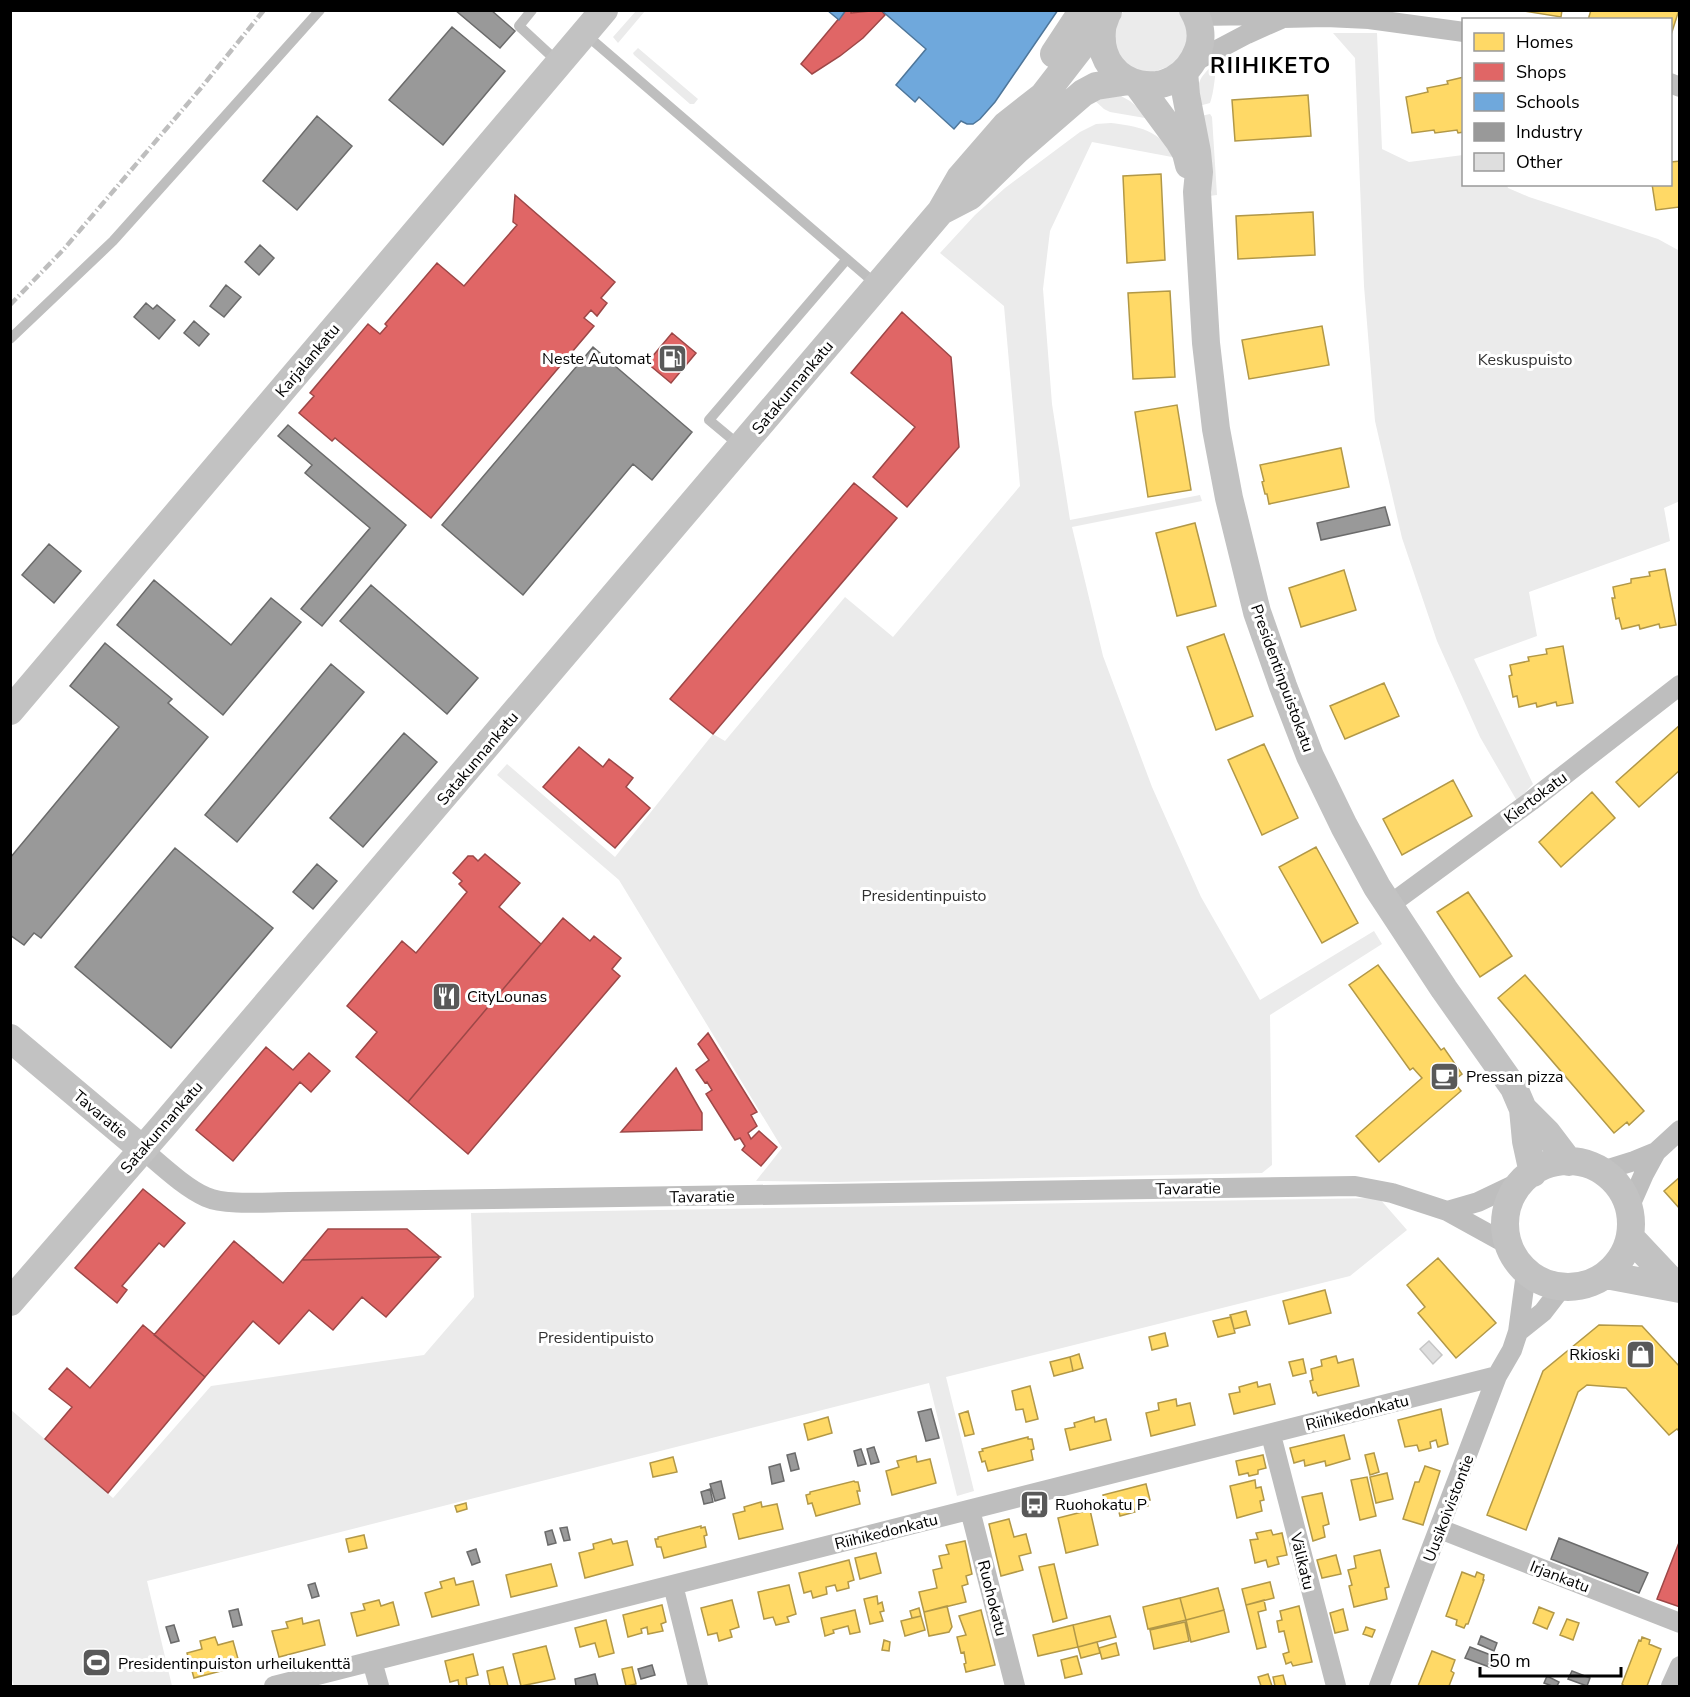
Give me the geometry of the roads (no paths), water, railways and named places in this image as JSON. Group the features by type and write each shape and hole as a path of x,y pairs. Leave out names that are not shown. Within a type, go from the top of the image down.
{"street":[{"name":"Karjalankatu","path":"10,711 604,10"},
{"name":"Presidentinpuistokatu","path":"1100,11 1102,46 1108,62 1118,74 1133,83 1179,141 1186,153 1197,192"},
{"name":"Satakunnankatu","path":"10,1302 941,211 960,178 1006,125 1043,96 1100,11"},
{"name":"Presidentinpuistokatu","path":"1195,13 1200,28 1200,45 1189,67 1186,95 1199,172 1197,192 1206,343 1216,429 1228,498 1254,601 1310,756 1344,826 1388,906 1514,1088 1523,1109 1527,1177"},
{"path":"1195,13 1263,15 1283,18 1369,19 1462,32"},
{"path":"1189,67 1247,34 1283,18"},
{"name":"Satakunnankatu","path":"941,211 970,196 1016,151 1083,93 1096,86 1133,83 1144,86 1161,85 1178,78 1189,67"},
{"name":"Kiertokatu","path":"1388,906 1530,801 1680,685"},
{"name":"Tavaratie","path":"10,1038 194,1190 207,1197 231,1202 1355,1186 1392,1193 1447,1211 1505,1244"},
{"name":"Presidentinpuistokatu","path":"1523,1109 1547,1133 1569,1162"},
{"path":"1629,1208 1656,1152 1680,1130"},
{"path":"1602,1171 1656,1152"},
{"path":"1447,1211 1478,1202 1548,1165 1569,1162 1581,1164 1602,1171 1619,1188 1629,1208 1631,1238 1621,1261 1606,1275 1585,1284 1563,1286 1544,1282 1526,1273 1505,1244 1505,1218 1509,1198 1527,1177"},
{"path":"1631,1238 1679,1289"},
{"path":"1518,1332 1526,1273"},
{"path":"1606,1275 1679,1289"},
{"path":"1518,1332 1543,1312 1563,1286"},
{"name":"Uusikoivistontie","path":"1380,1686 1497,1376 1512,1350 1518,1332"},
{"name":"Riihikedonkatu","path":"274,1686 1497,1376"},
{"name":"Välikatu","path":"1271,1435 1336,1686"},
{"name":"Ruohokatu","path":"970,1510 1015,1686"},
{"name":"Irjankatu","path":"1440,1529 1680,1623"},
{"path":"673,1586 698,1686"},
{"path":"372,1661 379,1686"},
{"path":"1671,1686 1680,1666"}],"lane":[{"path":"10,339 113,241 320,10"},
{"path":"532,10 519,27 560,64"},
{"path":"584,33 878,285"},
{"path":"741,447 709,420 847,259"}],"railway":[{"path":"10,305 64,249 264,10"}],"place":[{"name":"Neste Automat","path":"672,358"},
{"name":"CityLounas","path":"446,996"},
{"name":"Pressan pizza","path":"1445,1076"},
{"name":"Rkioski","path":"1641,1354"},
{"name":"Ruohokatu P","path":"1034,1504"},
{"name":"Presidentinpuiston urheilukenttä","path":"97,1663"}],"district":[{"name":"RIIHIKETO","path":"1271,65"}],"park label":[{"name":"Keskuspuisto","path":"1525,359"},
{"name":"Presidentinpuisto","path":"924,895"},
{"name":"Presidentipuisto","path":"596,1337"}]}
